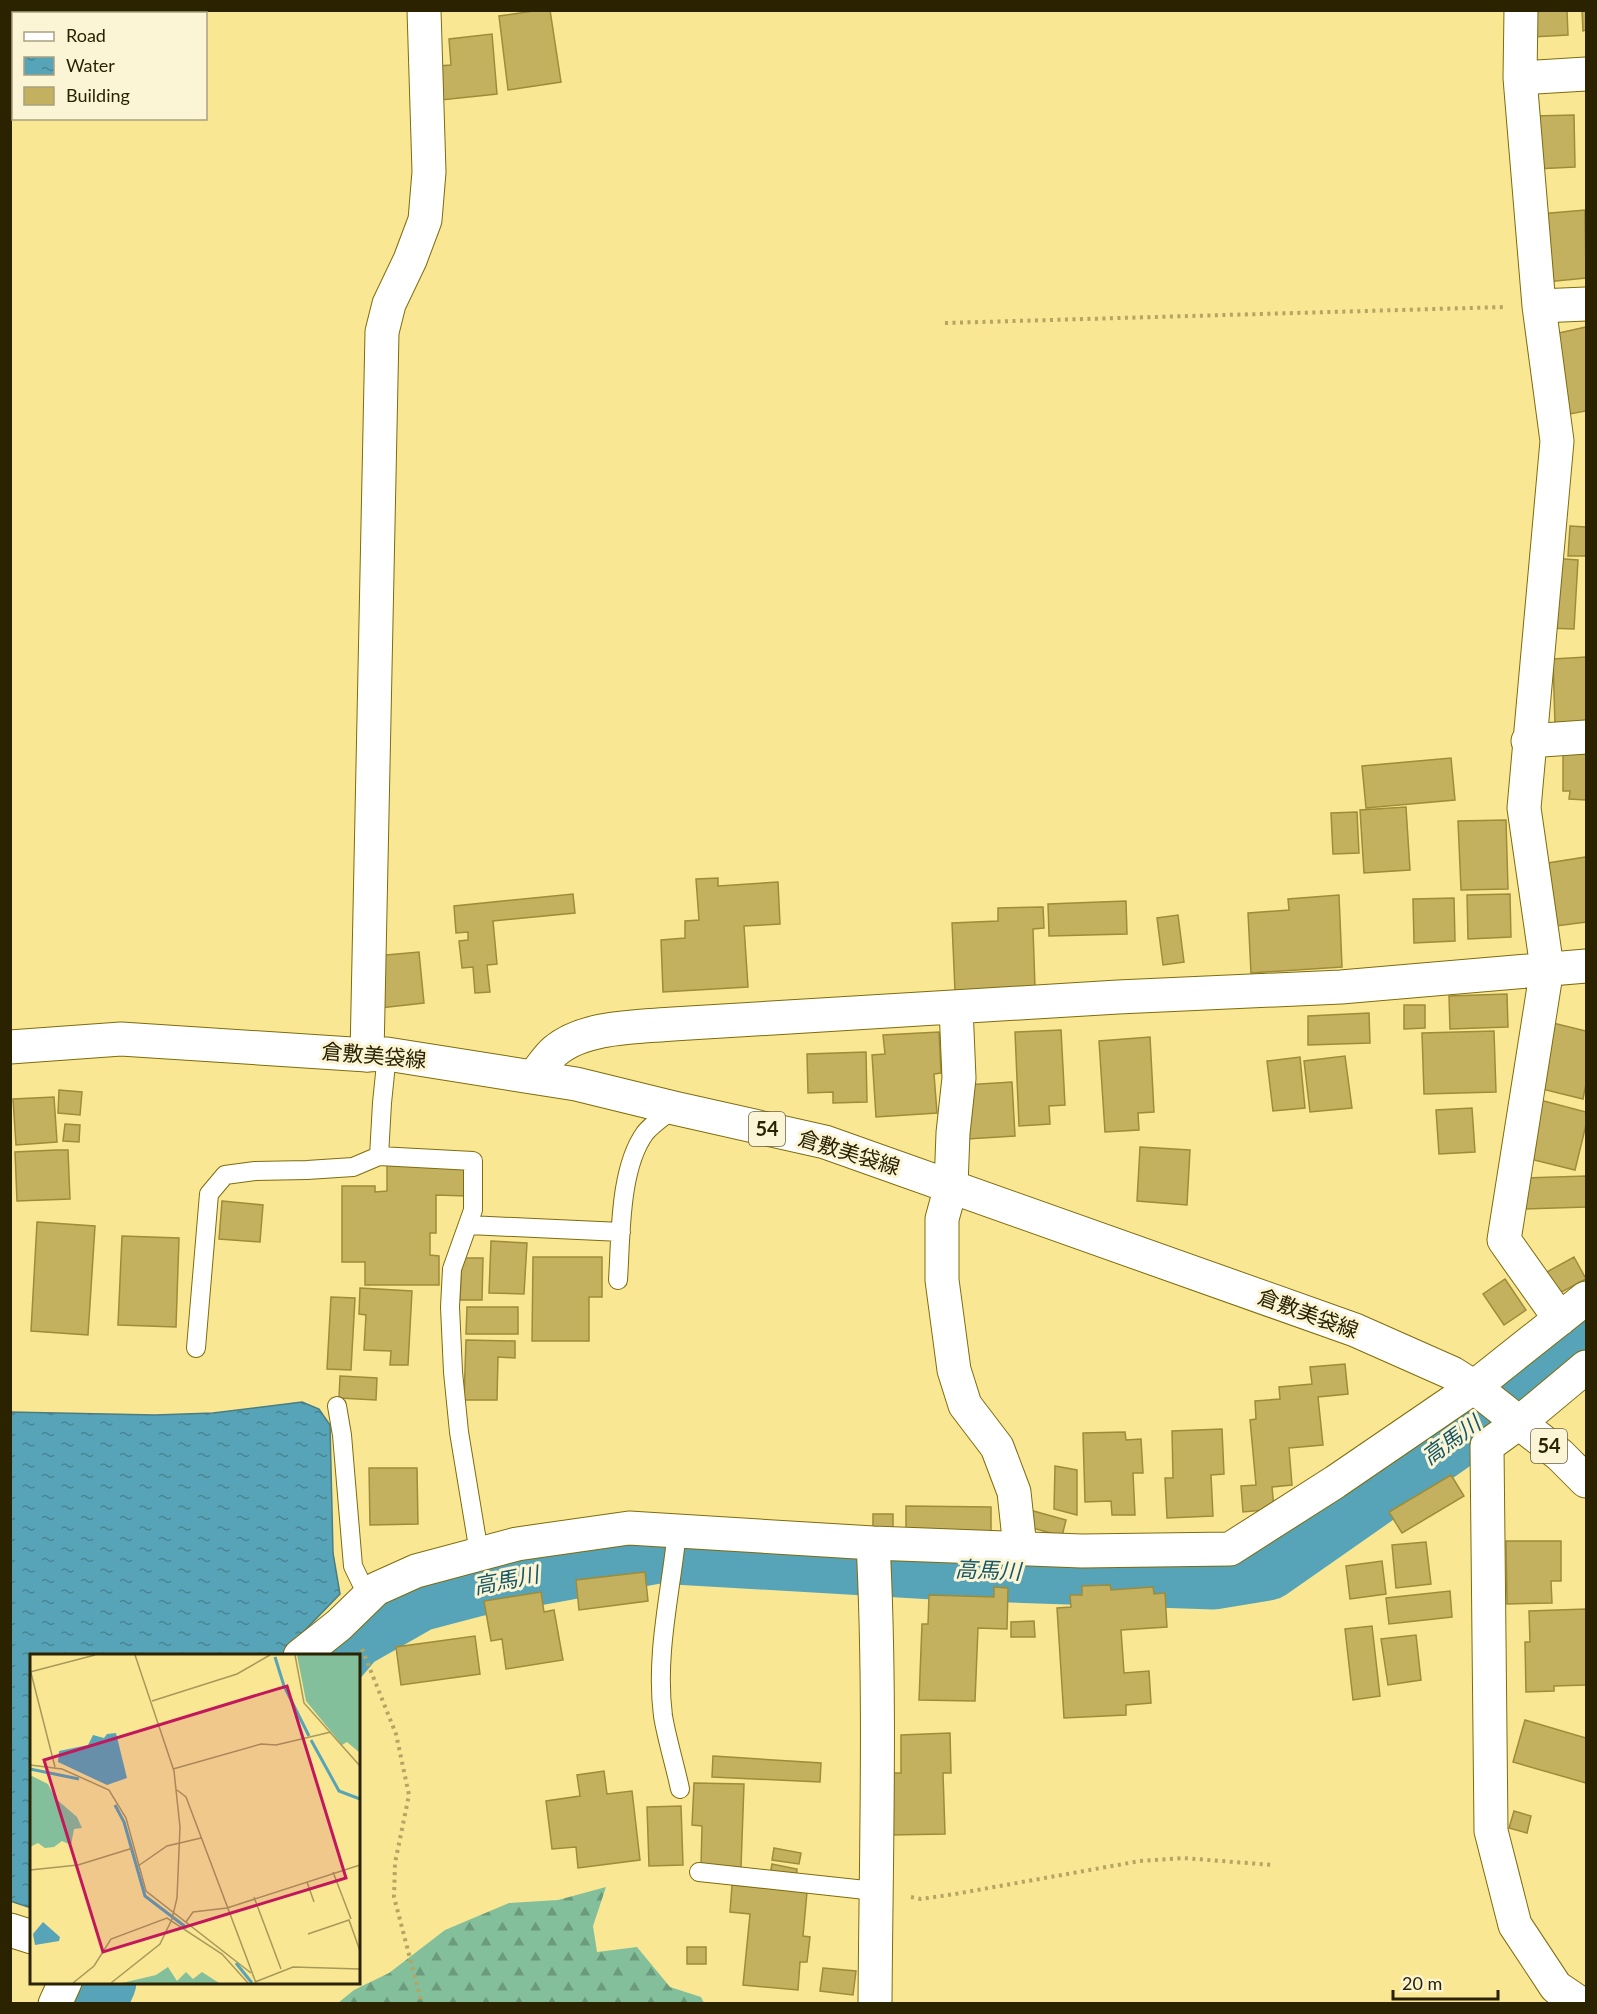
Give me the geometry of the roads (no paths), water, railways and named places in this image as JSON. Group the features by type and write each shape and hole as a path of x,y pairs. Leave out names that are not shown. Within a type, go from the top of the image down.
{"street":[{"path":"377,1055 382,332 389,304 410,260 425,220 429,172 424,10"},
{"path":"1521,10 1520,78 1539,306 1557,441 1528,741 1524,808 1547,968 1504,1240 1560,1319"},
{"path":"1520,78 1587,74"},
{"path":"1539,306 1587,304"},
{"path":"1528,741 1587,737"},
{"path":"534,1076 555,1051 576,1038 613,1029 956,1007 1341,987 1587,966"},
{"path":"956,1007 959,1078 953,1133 951,1186 942,1219 942,1280 954,1370 965,1405 997,1447 1014,1492 1020,1548"},
{"name":"倉敷美袋線","path":"10,1047 121,1039 377,1055 534,1076 576,1084 825,1142 1355,1330 1452,1373 1515,1418 1587,1481"},
{"path":"303,1654 339,1625 376,1589 416,1571 517,1544 629,1528 676,1537 874,1558 1020,1548 1082,1551 1230,1549 1478,1390 1587,1298"},
{"path":"1581,2004 1556,1987 1515,1925 1491,1831 1487,1446 1515,1418 1587,1367"},
{"path":"874,1558 875,2004"},
{"path":"10,1930 30,1935"},
{"path":"55,2004 65,1984"}],"lane":[{"path":"377,1055 382,1103 379,1156"},
{"path":"618,1280 621,1232 631,1159 646,1132 674,1108"},
{"path":"196,1348 209,1194 225,1174 353,1167 379,1156 473,1161 473,1210 452,1269 450,1307 459,1432 479,1553"},
{"path":"469,1225 621,1232"},
{"path":"337,1406 342,1435 353,1566 368,1597"},
{"path":"676,1537 674,1570 665,1617 661,1666 663,1716 680,1789"},
{"path":"699,1872 875,1892"}],"water":[{"path":"302,1402 319,1409 330,1425 333,1553 340,1594 282,1654 30,1654 30,1908 10,1901 10,1412 155,1415 213,1413"}],"waterway":[{"path":"80,12 89,10"},
{"name":"高馬川","path":"340,1654 354,1637 419,1600 476,1585 658,1552 951,1569 1214,1578 1268,1569 1461,1434 1586,1337"},
{"name":"高馬川","path":"95,2004 104,1984"}]}
